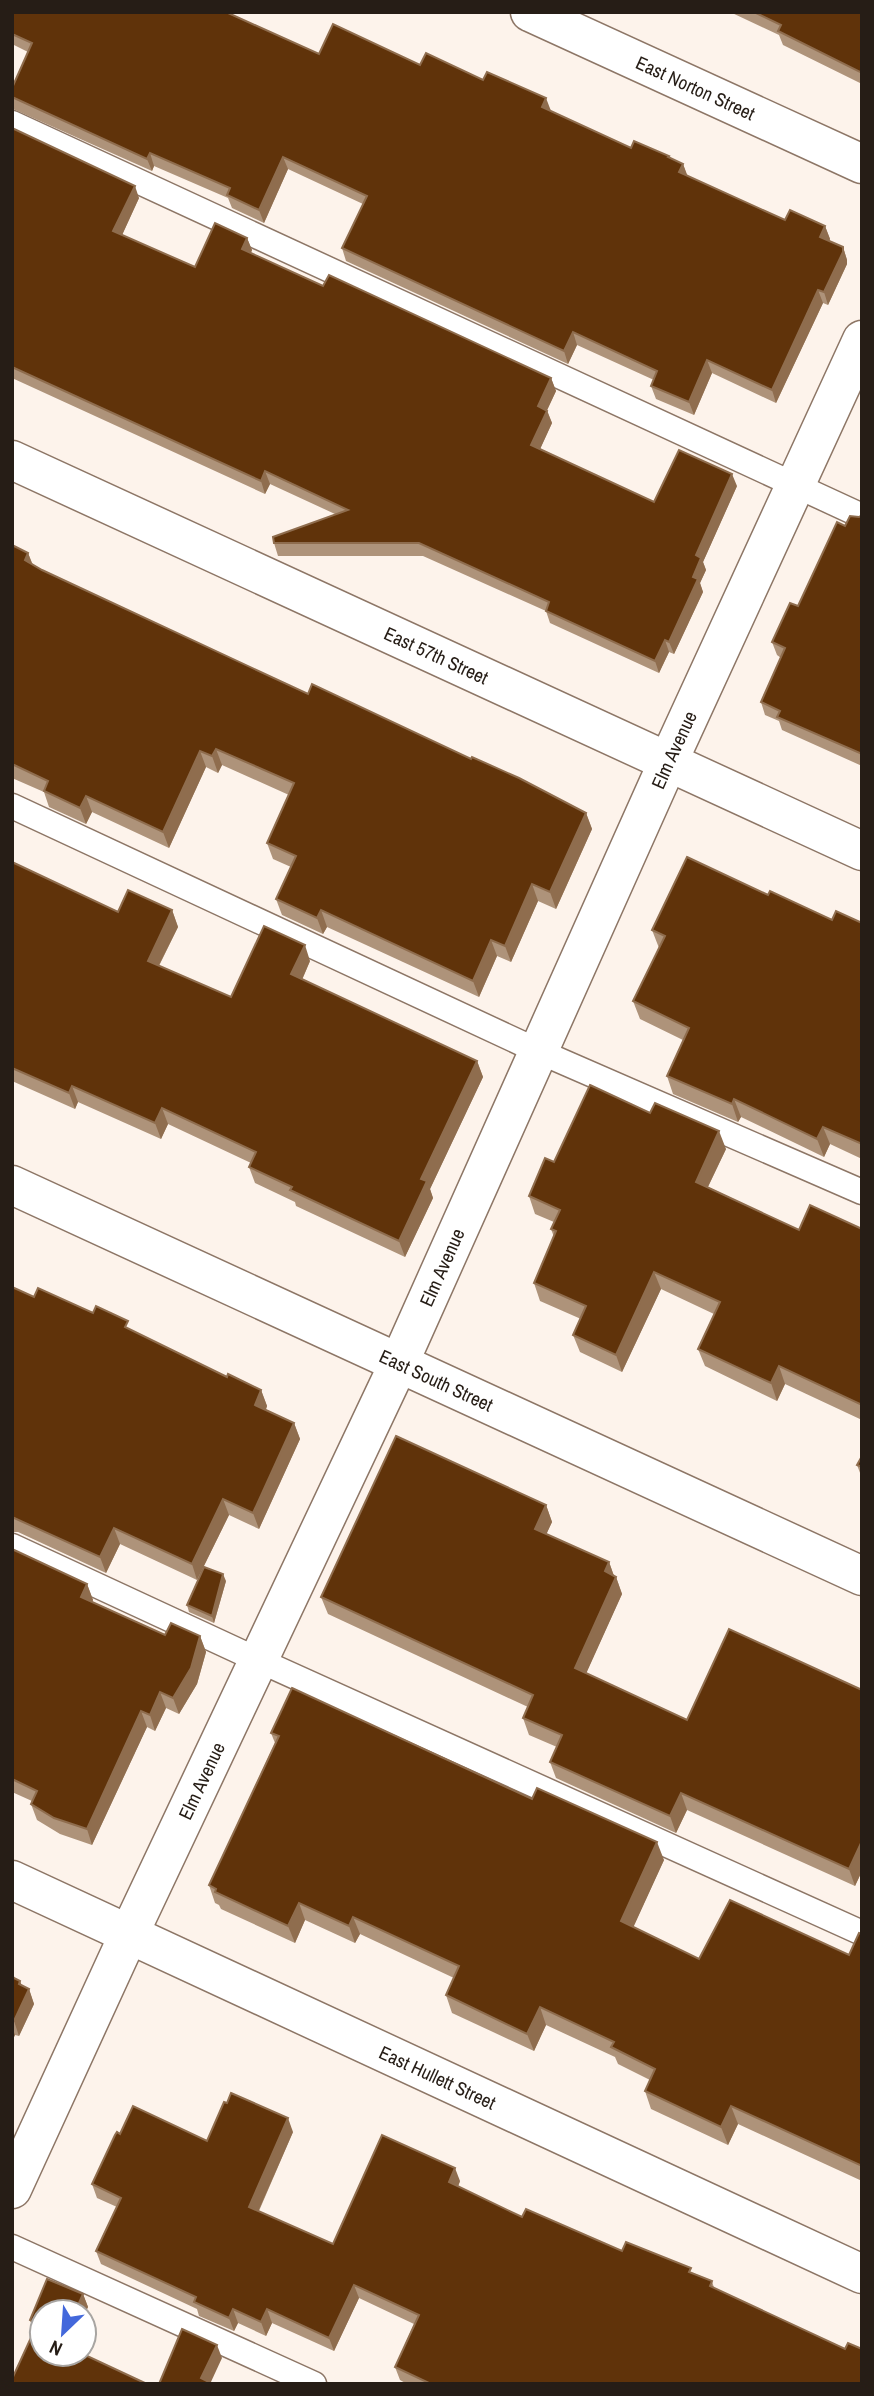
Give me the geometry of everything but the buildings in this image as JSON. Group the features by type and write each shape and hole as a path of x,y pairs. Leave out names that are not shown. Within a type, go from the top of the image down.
{"street":[{"name":"East Norton Street","path":"530,12 862,164"},
{"name":"Elm Avenue","path":"12,2189 398,1363 668,762 862,340"},
{"name":"East 57th Street","path":"12,460 862,851"},
{"name":"East South Street","path":"12,1185 862,1576"},
{"name":"East Hullett Street","path":"12,1880 862,2274"}],"lane":[{"path":"12,123 862,516"},
{"path":"12,806 538,1051 862,1192"},
{"path":"12,1546 862,1933"},
{"path":"12,2247 314,2384"}]}
